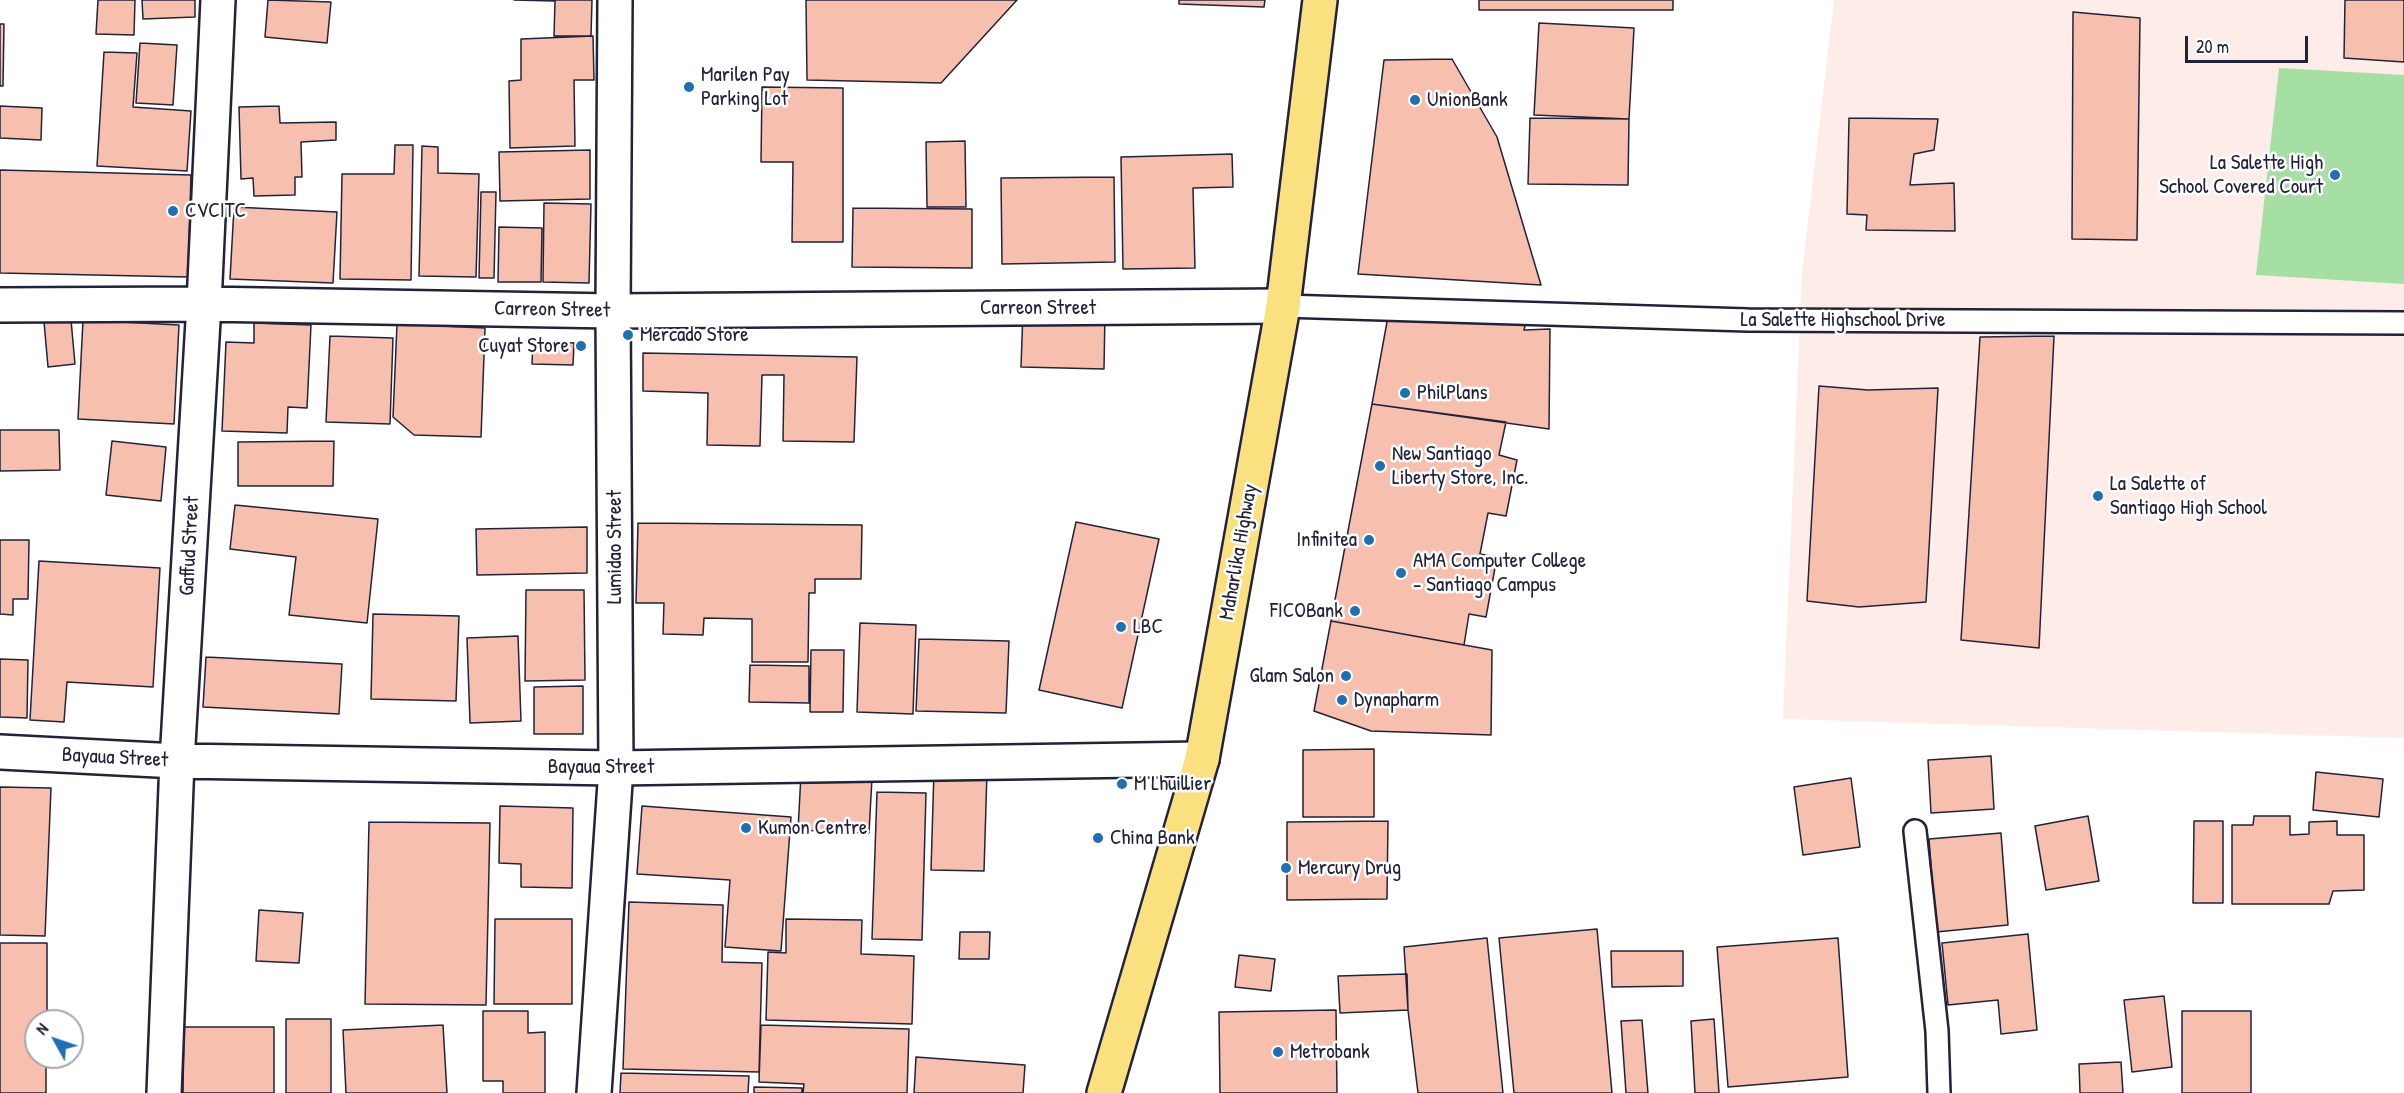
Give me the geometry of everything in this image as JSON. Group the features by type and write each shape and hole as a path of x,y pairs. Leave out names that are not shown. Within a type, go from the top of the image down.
{"main road":[{"name":"Maharlika Highway","path":"1104,1093 1202,759 1283,306 1320,0"}],"street":[{"name":"Gaffud Street","path":"164,1093 177,761 204,304 218,0"},
{"name":"Lumidao Street","path":"594,1093 616,768 613,311 615,0"},
{"name":"Carreon Street","path":"0,305 204,304 613,311 1283,306"},
{"name":"Bayaua Street","path":"0,752 177,761 616,768 1202,759"}],"lane":[{"name":"La Salette Highschool Drive","path":"1283,306 1748,320 2404,323"},
{"path":"1915,831 1937,1031 1939,1093"}],"shaded area":[{"name":"La Salette of Santiago High School","path":"1834,0 2404,0 2404,738 1783,719 1802,273"}],"green space":[{"name":"La Salette High School Covered Court","path":"2279,68 2404,75 2404,284 2256,275"}],"building":[{"path":"98,0 135,0 134,35 96,34"},
{"path":"142,0 195,0 195,17 143,19"},
{"path":"268,0 331,2 327,43 265,37"},
{"path":"514,0 592,0 591,36 554,36 555,1"},
{"path":"806,0 1017,0 941,83 807,80"},
{"path":"1179,0 1265,0 1264,7 1179,4"},
{"path":"1479,0 1673,0 1673,10 1479,10"},
{"path":"2345,0 2404,0 2404,62 2344,58"},
{"path":"2073,12 2140,18 2137,240 2072,239"},
{"path":"1539,23 1634,28 1629,119 1534,115"},
{"path":"0,24 4,24 3,86 0,86"},
{"path":"593,36 594,80 574,80 575,146 510,148 509,81 521,80 521,39"},
{"path":"140,43 177,45 173,105 136,103"},
{"path":"104,52 137,53 133,107 191,111 187,171 97,166"},
{"path":"1452,59 1497,137 1541,285 1358,274 1384,60"},
{"path":"762,87 843,88 843,242 792,242 793,162 761,162"},
{"path":"0,106 42,108 41,140 0,138"},
{"path":"279,106 280,123 336,122 336,140 301,142 302,177 295,177 295,195 254,196 253,178 241,179 239,107"},
{"path":"1530,118 1629,119 1628,185 1528,184"},
{"path":"1849,118 1938,119 1934,150 1914,154 1910,185 1954,183 1955,231 1866,230 1867,215 1847,214"},
{"path":"965,141 966,207 927,207 926,142"},
{"path":"395,145 413,145 411,280 340,279 342,174 394,174"},
{"path":"422,146 438,147 438,173 479,174 476,277 419,276"},
{"path":"590,150 590,199 500,201 499,152"},
{"path":"1232,154 1233,187 1193,188 1195,268 1123,269 1121,157"},
{"path":"0,170 191,175 188,277 0,273"},
{"path":"1114,177 1115,262 1002,264 1001,178"},
{"path":"481,192 496,192 494,278 479,278"},
{"path":"544,203 591,204 589,283 543,282"},
{"path":"234,207 337,212 333,283 230,279"},
{"path":"853,208 972,209 972,268 852,267"},
{"path":"499,227 542,228 541,282 498,282"},
{"path":"1023,311 1105,313 1104,369 1021,367"},
{"path":"1389,311 1526,322 1524,330 1550,329 1549,429 1372,404"},
{"path":"71,320 75,364 48,367 44,322"},
{"path":"83,320 179,325 174,424 78,419"},
{"path":"254,323 311,325 307,408 288,407 287,433 222,431 226,342 254,343"},
{"path":"397,324 485,328 481,437 414,435 393,417"},
{"path":"330,336 393,338 390,424 326,422"},
{"path":"2054,336 2039,648 1961,640 1980,337"},
{"path":"533,341 574,343 573,365 532,364"},
{"path":"643,353 857,357 854,442 783,441 784,375 762,375 760,446 707,445 708,393 643,391"},
{"path":"1819,386 1868,390 1938,388 1926,602 1859,607 1807,601"},
{"path":"1372,404 1506,422 1499,455 1517,460 1506,516 1488,513 1480,554 1497,557 1486,617 1469,614 1464,645 1331,621"},
{"path":"0,430 59,430 60,470 0,471"},
{"path":"112,441 166,447 161,501 106,495"},
{"path":"334,441 333,486 238,486 238,442"},
{"path":"235,505 378,519 367,623 289,615 296,557 230,549"},
{"path":"1076,522 1159,539 1122,708 1039,690"},
{"path":"638,523 862,525 861,579 815,579 815,593 809,593 808,662 752,662 752,619 704,618 703,635 663,634 664,603 636,603"},
{"path":"587,527 587,573 477,575 476,529"},
{"path":"0,540 29,540 28,599 13,599 13,615 0,614"},
{"path":"39,561 160,568 153,687 67,682 64,722 30,720"},
{"path":"526,590 584,590 585,680 525,681"},
{"path":"373,614 459,616 456,701 371,699"},
{"path":"1331,621 1492,650 1491,735 1371,731 1314,711"},
{"path":"860,623 916,625 913,714 857,712"},
{"path":"518,636 521,721 470,723 467,638"},
{"path":"919,639 1009,641 1006,713 916,711"},
{"path":"811,650 844,650 843,712 810,712"},
{"path":"206,657 342,664 339,714 203,707"},
{"path":"0,659 28,660 27,718 0,717"},
{"path":"750,665 809,666 809,703 749,702"},
{"path":"583,686 583,734 534,734 534,687"},
{"path":"1374,749 1374,817 1303,817 1303,750"},
{"path":"1991,756 1994,809 1931,813 1928,760"},
{"path":"934,770 987,772 984,871 931,870"},
{"path":"2316,772 2383,779 2379,817 2313,810"},
{"path":"801,774 872,778 869,833 798,830"},
{"path":"1851,778 1860,847 1803,855 1794,787"},
{"path":"0,787 51,788 45,936 0,935"},
{"path":"877,792 926,793 922,940 872,939"},
{"path":"500,806 573,808 572,888 521,887 521,864 499,863"},
{"path":"642,806 791,817 781,951 725,947 730,880 637,874"},
{"path":"2088,816 2099,881 2046,890 2035,826"},
{"path":"2254,816 2290,816 2290,835 2309,834 2309,822 2337,821 2337,835 2364,835 2364,890 2333,891 2329,904 2232,904 2232,825 2253,825"},
{"path":"1388,821 1387,899 1287,900 1287,822"},
{"path":"2194,821 2223,821 2223,903 2193,903"},
{"path":"369,822 490,823 486,1005 365,1004"},
{"path":"2001,833 2008,925 1936,932 1929,839"},
{"path":"629,902 723,905 722,962 762,963 759,1072 623,1069"},
{"path":"259,910 303,913 299,963 256,961"},
{"path":"495,919 572,919 572,1004 494,1004"},
{"path":"786,919 862,920 861,954 914,956 912,1024 766,1020 768,952 786,953"},
{"path":"1597,929 1612,1093 1514,1093 1499,938"},
{"path":"960,932 990,932 989,959 959,959"},
{"path":"2028,934 2037,1030 2001,1034 1998,1000 1948,1005 1942,943"},
{"path":"1487,938 1503,1093 1418,1093 1408,1010 1404,947"},
{"path":"1838,938 1848,1077 1728,1087 1717,947"},
{"path":"0,943 47,943 47,1009 24,1009 24,1069 46,1069 46,1093 0,1093"},
{"path":"1611,951 1683,951 1683,986 1612,987"},
{"path":"1239,955 1275,959 1271,991 1235,987"},
{"path":"1407,974 1408,1010 1340,1013 1338,976"},
{"path":"2164,996 2172,1067 2132,1072 2124,1000"},
{"name":"Metrobank","path":"1336,1010 1337,1093 1220,1093 1219,1012"},
{"path":"483,1011 528,1011 528,1033 545,1032 545,1093 503,1093 503,1081 483,1081"},
{"path":"2182,1011 2251,1011 2251,1093 2182,1093"},
{"path":"286,1019 331,1019 331,1093 286,1093"},
{"path":"1714,1019 1719,1093 1695,1093 1691,1021"},
{"path":"1642,1020 1648,1093 1626,1093 1621,1021"},
{"path":"443,1025 447,1093 346,1093 343,1030"},
{"path":"761,1025 909,1029 907,1093 803,1093 804,1084 759,1082"},
{"path":"184,1027 274,1027 274,1093 183,1093"},
{"path":"916,1057 1025,1065 1023,1093 914,1093"},
{"path":"2121,1062 2123,1093 2080,1093 2079,1064"},
{"path":"621,1073 749,1076 748,1093 620,1093"},
{"path":"754,1087 802,1088 802,1093 754,1093"}],"place":[{"name":"Marilen Pay Parking Lot","path":"689,87"},
{"name":"UnionBank","path":"1415,100"},
{"name":"La Salette High School Covered Court","path":"2335,175"},
{"name":"CVCITC","path":"173,211"},
{"name":"Mercado Store","path":"628,335"},
{"name":"Cuyat Store","path":"581,346"},
{"name":"PhilPlans","path":"1405,393"},
{"name":"New Santiago Liberty Store, Inc.","path":"1380,466"},
{"name":"La Salette of Santiago High School","path":"2098,496"},
{"name":"Infinitea","path":"1369,540"},
{"name":"AMA Computer College - Santiago Campus","path":"1401,573"},
{"name":"FICOBank","path":"1355,611"},
{"name":"LBC","path":"1121,627"},
{"name":"Glam Salon","path":"1346,676"},
{"name":"Dynapharm","path":"1342,700"},
{"name":"M Lhuillier","path":"1122,784"},
{"name":"Kumon Centre","path":"746,828"},
{"name":"China Bank","path":"1098,838"},
{"name":"Mercury Drug","path":"1286,868"},
{"name":"Metrobank","path":"1278,1052"}]}
